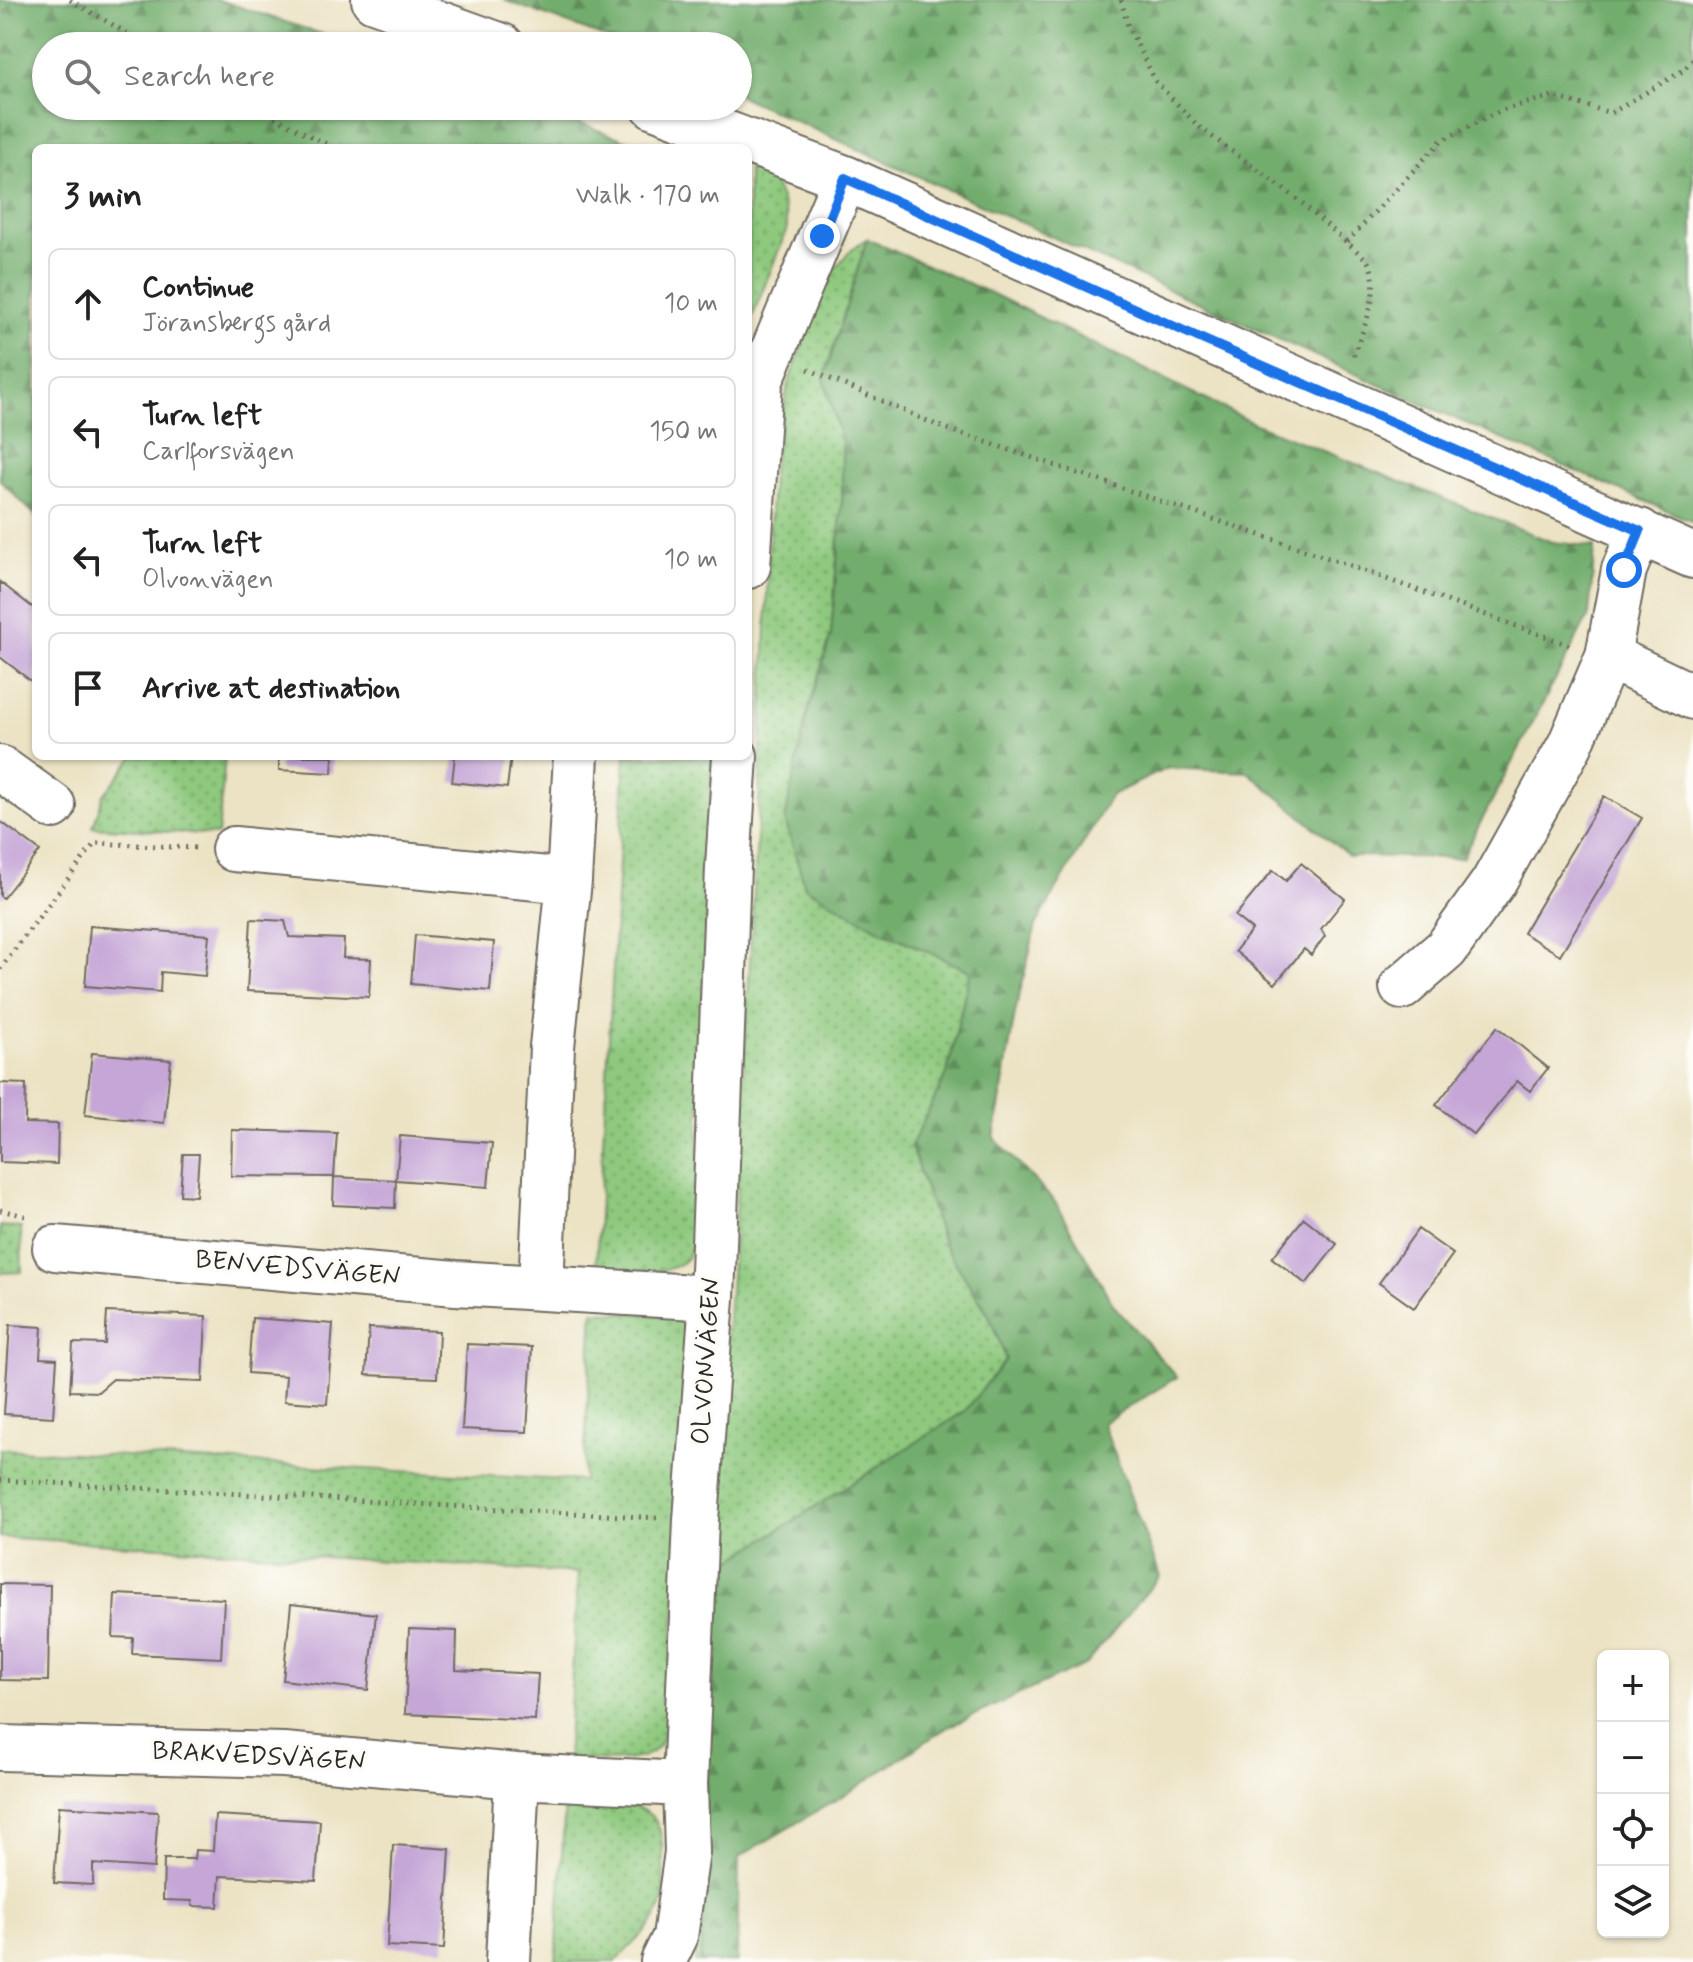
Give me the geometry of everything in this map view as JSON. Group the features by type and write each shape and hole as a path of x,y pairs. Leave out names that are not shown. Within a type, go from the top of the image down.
{"street":[{"path":"374,0 463,32"},
{"path":"691,120 845,178 1693,556"},
{"path":"752,505 760,382 845,178"},
{"path":"1402,987 1446,949 1493,883 1570,745 1594,652 1640,531"},
{"path":"1594,652 1693,697"},
{"path":"541,1287 552,1047 569,881 576,760"},
{"name":"OLVONVÄGEN","path":"663,1962 675,1937 687,1852 685,1784 696,1520 712,1298 735,760"},
{"path":"0,768 53,806"},
{"path":"234,849 569,881"},
{"name":"BENVEDSVÄGEN","path":"55,1248 456,1283 712,1298"},
{"name":"BRAKVEDSVÄGEN","path":"0,1748 284,1755 517,1776 685,1784"},
{"path":"508,1962 517,1776"}],"path":[{"path":"70,0 125,32"},
{"path":"1121,0 1128,26 1156,82 1199,127 1296,198 1367,260 1373,270 1373,293 1338,399"},
{"path":"1347,243 1441,141 1502,110 1552,96 1611,113 1684,70 1693,59"},
{"path":"280,120 326,144"},
{"path":"773,353 939,426 1594,652"},
{"path":"0,969 95,843 234,849"},
{"path":"0,1480 696,1520"}],"green space":[{"path":"0,0 219,0 316,32 32,32 32,120 571,120 635,144 32,144 32,512 0,480"},
{"path":"504,0 1693,0 1693,522 1431,408 752,101 752,32 591,32"},
{"path":"752,167 765,172 774,183 787,229 752,318"},
{"path":"867,239 824,379 842,442 842,500 831,635 806,718 876,928 970,971 947,1074 911,1146 944,1245 989,1315 1006,1359 965,1411 713,1572 700,1962 695,1962 714,1516 737,1192 759,801 772,470 788,384 827,278 849,252"},
{"path":"867,239 997,296 1253,423 1552,542 1595,547 1589,615 1462,858 1349,856 1248,772 1168,768 1111,795 1036,925 1015,1013 994,1138 1055,1202 1114,1306 1177,1377 1103,1423 1160,1576 1086,1664 948,1727 853,1790 739,1857 737,1962 701,1962 713,1572 965,1411 1006,1359 989,1315 944,1245 911,1146 947,1074 970,971 876,928 805,887 785,820 806,718 831,635 842,500 842,442 824,379"},
{"path":"131,760 225,760 218,835 93,827 103,796"},
{"path":"625,760 712,760 695,1238 684,1261 665,1270 629,1271 596,1267"},
{"path":"0,1226 21,1228 22,1272 0,1273"},
{"path":"593,1311 677,1316 687,1331 681,1533 666,1728 658,1746 641,1757 567,1759 578,1573 0,1537 0,1449 583,1481"},
{"path":"600,1798 642,1810 656,1822 662,1847 662,1904 652,1922 615,1962 556,1962 565,1800"}],"building":[{"path":"0,582 32,607 32,682 0,657"},
{"path":"279,760 333,760 332,773 279,770"},
{"path":"455,760 510,760 507,788 452,782"},
{"path":"1604,796 1642,818 1560,955 1523,933"},
{"path":"0,821 40,851 3,898 0,896"},
{"path":"1301,863 1345,899 1321,929 1325,936 1311,955 1304,949 1275,984 1235,951 1252,930 1235,916 1273,870 1286,881"},
{"path":"251,919 285,921 289,937 344,939 343,958 371,959 369,997 247,991"},
{"path":"90,926 209,935 205,976 161,972 160,992 85,986"},
{"path":"415,935 494,942 490,991 411,984"},
{"path":"1497,1027 1548,1068 1530,1091 1517,1081 1474,1135 1436,1105"},
{"path":"92,1053 171,1060 164,1123 85,1115"},
{"path":"0,1083 26,1084 25,1123 58,1124 57,1164 0,1162"},
{"path":"232,1130 337,1133 334,1177 231,1176"},
{"path":"400,1136 492,1143 488,1187 396,1180"},
{"path":"183,1154 199,1154 196,1196 180,1195"},
{"path":"334,1177 396,1180 395,1208 333,1205"},
{"path":"1304,1218 1337,1244 1306,1284 1272,1258"},
{"path":"1418,1229 1453,1254 1414,1308 1379,1283"},
{"path":"107,1312 206,1316 203,1382 113,1379 98,1392 70,1391 73,1343 105,1344"},
{"path":"252,1318 333,1324 327,1404 284,1401 286,1376 248,1373"},
{"path":"10,1325 42,1327 40,1358 57,1359 53,1417 4,1414"},
{"path":"369,1328 439,1331 437,1378 366,1375"},
{"path":"467,1344 532,1347 527,1432 462,1429"},
{"path":"0,1584 50,1585 48,1681 0,1680"},
{"path":"115,1594 224,1599 221,1658 132,1654 133,1638 113,1637"},
{"path":"291,1604 376,1614 368,1690 283,1680"},
{"path":"409,1629 457,1631 456,1670 538,1674 535,1720 405,1714"},
{"path":"59,1806 158,1812 154,1868 93,1864 93,1885 54,1883"},
{"path":"215,1815 320,1821 316,1881 220,1876 218,1907 192,1906 192,1901 163,1900 164,1859 194,1859 195,1850 213,1851"},
{"path":"393,1845 450,1849 444,1949 387,1946"}],"route":[{"path":"822,236 845,178 1640,531 1624,570"}]}
